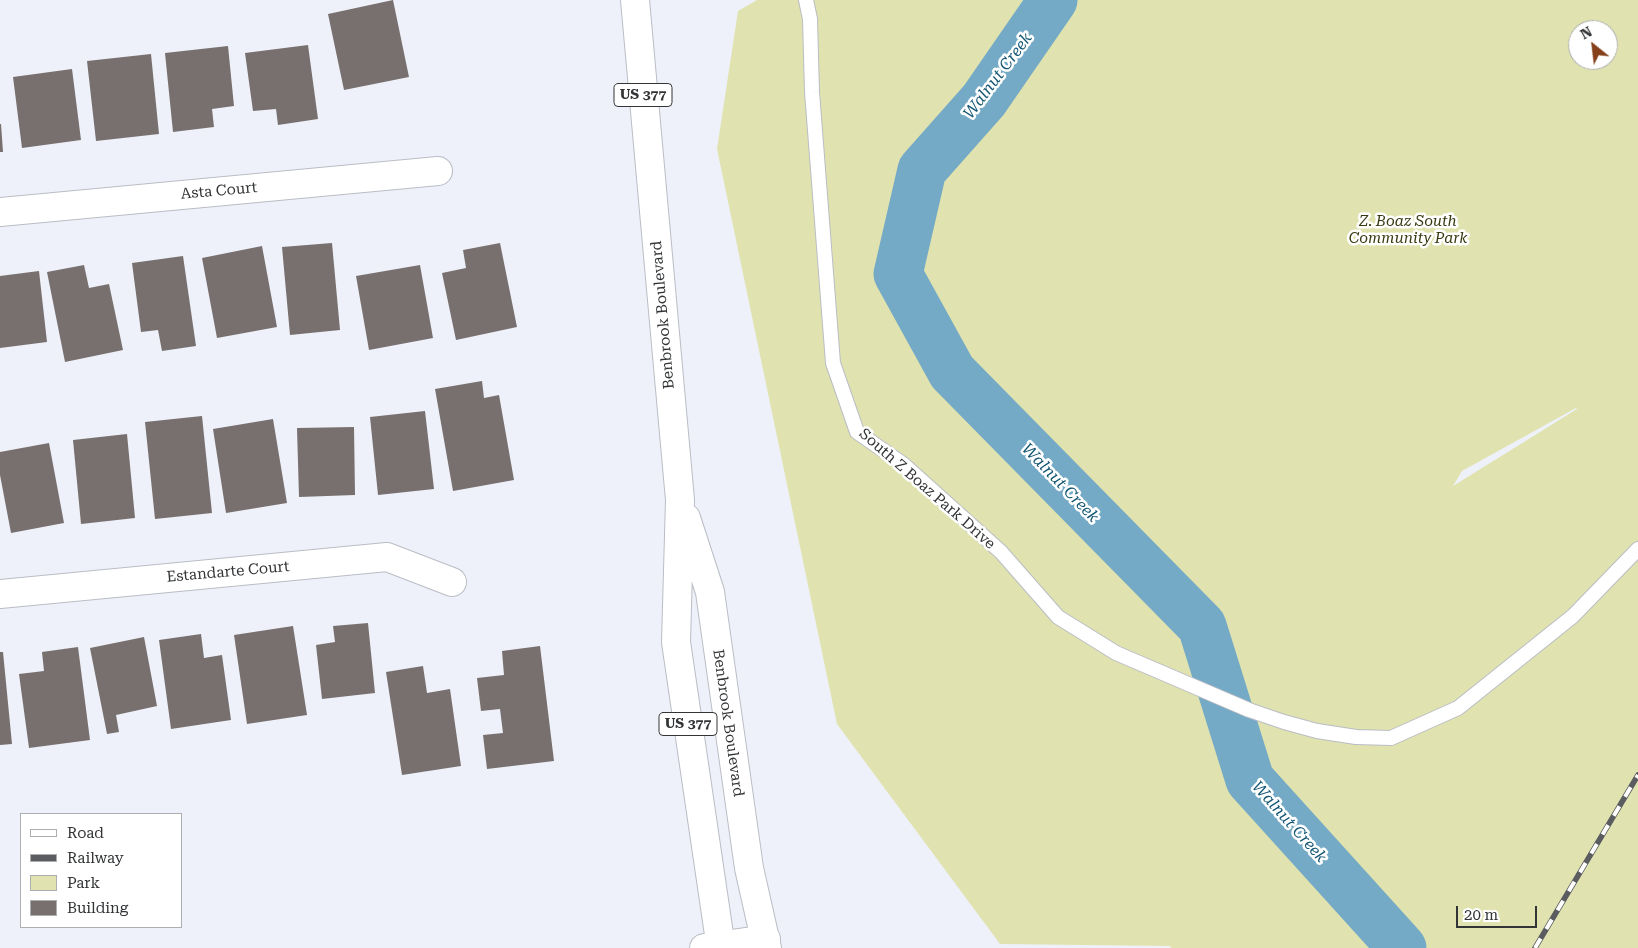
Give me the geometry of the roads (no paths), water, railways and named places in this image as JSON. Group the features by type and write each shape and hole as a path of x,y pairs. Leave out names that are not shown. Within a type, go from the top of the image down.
{"main road":[{"name":"Benbrook Boulevard","path":"635,0 680,500 676,642 715,947"},
{"name":"Asta Court","path":"0,212 438,171"},
{"name":"Benbrook Boulevard","path":"680,500 710,592 749,868 766,944"},
{"name":"Estandarte Court","path":"0,594 387,557 452,582"},
{"path":"715,947 766,944"}],"lane":[{"name":"South Z Boaz Park Drive","path":"806,0 810,19 812,92 833,363 857,432 903,464 1001,552 1058,617 1116,654 1284,722 1356,737 1391,738 1458,708 1573,616 1638,549"}],"waterway":[{"name":"Walnut Creek","path":"1053,0 984,100 922,170 898,274 952,372 1202,626 1250,780 1402,948"}],"railway":[{"path":"1535,948 1638,775"}],"park label":[{"name":"Z. Boaz South Community Park","path":"1408,230"}]}
